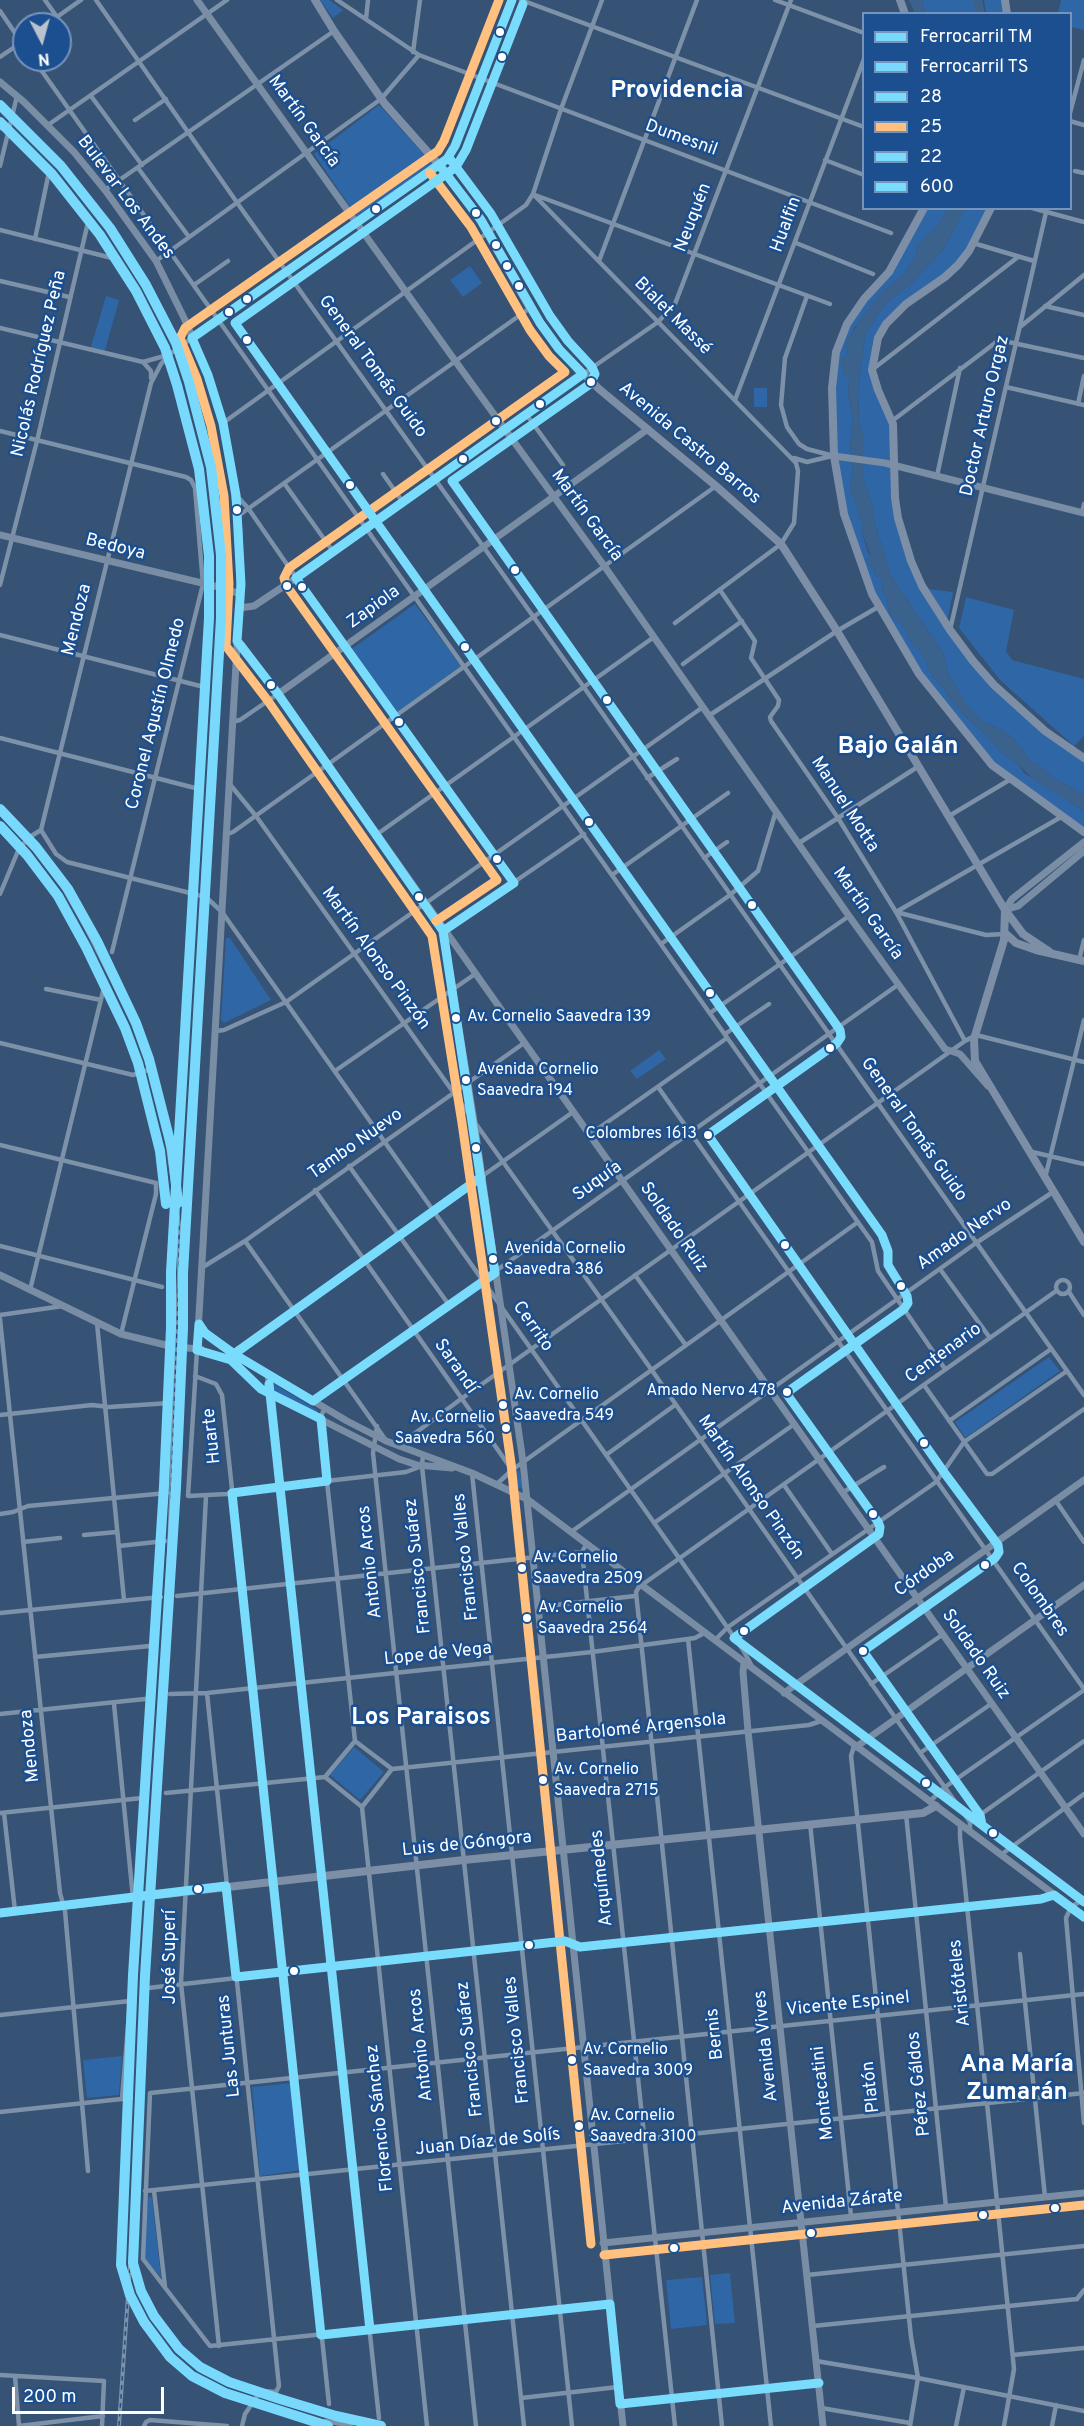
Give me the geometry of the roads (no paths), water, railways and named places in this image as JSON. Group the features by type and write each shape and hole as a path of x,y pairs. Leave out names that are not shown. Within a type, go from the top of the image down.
{"main road":[{"name":"Martín García","path":"197,0 605,567 849,916 949,1052 960,1054 989,1087"},
{"name":"Avenida Castro Barros","path":"315,0 381,99 440,166 475,211 530,308 559,349 583,374 781,544 837,631 1005,910 1023,934 1050,952"},
{"path":"192,338 440,166 451,154 512,0"},
{"name":"Bulevar Los Andes","path":"0,82 48,125 105,190 156,261 208,375 223,423 236,495 241,584 197,1350"},
{"path":"923,210 889,272 859,306 838,345 832,388 837,456 847,523 867,583 878,607 919,674 989,762 1084,832"},
{"path":"990,210 973,243 953,270 906,304 886,324 878,338 872,370 892,421 889,464 896,508 905,546 922,586 950,630 994,685 1071,755 1084,763"},
{"path":"239,608 254,606 296,578 332,550 583,374"},
{"name":"Zapiola","path":"278,694 648,429"},
{"path":"837,456 889,464 1083,513"},
{"name":"Bedoya","path":"0,535 240,594"},
{"name":"Bedoya","path":"223,588 241,584"},
{"name":"Soldado Ruiz","path":"237,641 243,645 278,694 443,931 1084,1834"},
{"path":"1056,741 1084,758"},
{"path":"1084,842 1012,899 1005,910 1002,949 973,1048 975,1061 989,1087 1084,1242"},
{"path":"1005,910 1018,906 1084,851"},
{"path":"443,931 474,1121 523,1462 622,2426"},
{"path":"1005,933 1016,943"},
{"path":"1002,949 1009,944 1016,943 1082,960"},
{"path":"0,1275 121,1334 136,1339 197,1350 231,1360 252,1383 270,1394 399,1459 422,1466 461,1468"},
{"path":"199,1324 205,1333 234,1354 376,1436 461,1468 527,1499 1084,1917"},
{"path":"197,1350 208,1349 234,1354"},
{"name":"Córdoba","path":"784,1693 1084,1480"},
{"path":"855,1746 1084,1585"},
{"name":"Avenida Vives","path":"744,1663 748,1731 823,2426"},
{"name":"Luis de Góngora","path":"0,1913 369,1870 928,1812 933,1804"},
{"name":"Avenida Zárate","path":"603,2243 1084,2193"}],"street":[{"path":"64,12 81,0"},
{"name":"General Tomás Guido","path":"96,0 238,204 584,686 1084,1395"},
{"path":"48,125 227,0"},
{"name":"Dumesnil","path":"337,0 419,55 891,233"},
{"path":"366,19 368,0"},
{"path":"413,52 420,0"},
{"path":"521,0 862,126"},
{"path":"223,423 522,209 533,194 561,109 602,0"},
{"path":"599,261 697,0"},
{"path":"775,0 790,2 862,32"},
{"name":"Neuquén","path":"583,374 658,322 675,304 790,2"},
{"path":"0,11 12,28"},
{"path":"105,190 258,86 334,31"},
{"path":"156,261 381,99 419,55"},
{"path":"1072,109 1084,60"},
{"name":"Hualfin","path":"735,400 862,64"},
{"path":"43,72 872,1242 876,1254 876,1268 945,1369"},
{"path":"0,166 17,96"},
{"path":"91,96 189,237"},
{"path":"135,120 166,99"},
{"path":"0,128 9,130"},
{"path":"825,160 862,174"},
{"path":"1075,171 1084,173"},
{"path":"35,239 49,172"},
{"path":"533,194 830,304"},
{"name":"Bialet Massé","path":"533,194 794,458"},
{"path":"1046,210 1084,222"},
{"name":"Doctor Arturo Orgaz","path":"950,630 1046,210"},
{"name":"Nicolás Rodríguez Peña","path":"0,585 37,441 89,218"},
{"path":"0,230 112,258"},
{"path":"796,243 873,274"},
{"path":"973,243 1035,261"},
{"path":"872,370 1018,257"},
{"path":"194,285 228,261"},
{"path":"1020,327 1084,275"},
{"path":"0,281 69,297"},
{"path":"807,296 785,358 781,405 787,427 799,444 807,449 837,456"},
{"path":"1045,306 1084,315"},
{"path":"238,516 530,308"},
{"path":"0,328 143,362 171,354 192,338"},
{"path":"892,421 999,340 1084,358"},
{"name":"Mendoza","path":"41,830 151,383 155,372 171,354"},
{"path":"143,362 151,370 151,383"},
{"path":"937,476 960,369"},
{"path":"1078,404 1084,376"},
{"path":"1006,387 1084,405"},
{"path":"526,414 563,465"},
{"path":"0,431 131,464"},
{"path":"794,458 807,462 837,456"},
{"path":"675,623 781,544 792,527 796,515 798,471 794,458"},
{"name":"Coronel Agustín Olmedo","path":"112,952 203,584 195,488 191,480 131,464"},
{"path":"383,474 402,501"},
{"path":"284,483 332,550"},
{"path":"225,835 256,816 716,486"},
{"path":"236,495 248,508 344,647 514,883"},
{"path":"1083,513 1084,504"},
{"name":"Manuel Motta","path":"720,591 756,643 751,658 779,703 771,713 771,721 838,818 896,912 965,1041"},
{"path":"710,715 837,631 878,607"},
{"path":"683,664 741,621"},
{"path":"0,635 181,679 208,688"},
{"path":"376,835 654,637"},
{"name":"Zapiola","path":"232,722 240,720 278,694"},
{"path":"216,1031 224,1030 286,1002 492,854 703,707"},
{"path":"0,738 199,789"},
{"path":"647,778 677,759"},
{"path":"799,843 919,766"},
{"path":"949,816 1011,779"},
{"name":"Martín Alonso Pinzón","path":"228,782 256,816 454,1092 970,1822"},
{"path":"612,874 728,793"},
{"path":"661,944 730,895 758,871 776,811"},
{"path":"896,912 1061,817"},
{"path":"0,894 18,851 28,838 41,830 61,859 204,897 222,912"},
{"path":"443,931 584,834"},
{"path":"704,858 727,842"},
{"name":"Cerrito","path":"222,912 680,1558 728,1627 755,1671"},
{"path":"896,912 986,935 1005,933"},
{"path":"710,1013 849,916"},
{"path":"1082,960 1084,940"},
{"path":"335,1071 475,974"},
{"path":"30,1290 105,983"},
{"name":"Suquía","path":"313,1401 899,984"},
{"path":"46,989 101,1000"},
{"path":"589,1135 769,1004"},
{"path":"1044,1179 1084,1020"},
{"path":"401,1447 406,1440 461,1399 965,1041 976,1035 1084,1062"},
{"path":"0,1043 133,1075 148,1070"},
{"name":"Tambo Nuevo","path":"203,1267 244,1241 524,1043"},
{"name":"Colombres","path":"658,1087 1084,1689"},
{"path":"234,1354 573,1112"},
{"path":"0,1145 156,1183 156,1194 121,1334"},
{"path":"1028,1151 1084,1164"},
{"path":"349,1166 448,1305"},
{"name":"Sarandí","path":"315,1190 512,1470"},
{"name":"Amado Nervo","path":"571,1532 976,1243 1053,1192"},
{"path":"498,1484 512,1470 685,1344 858,1222"},
{"path":"244,1241 386,1441"},
{"path":"0,1246 162,1287"},
{"path":"940,1269 990,1338"},
{"path":"635,1275 685,1344"},
{"path":"1069,1292 1061,1295 1056,1291 1056,1284 1064,1280 1070,1286 1069,1292 1084,1315"},
{"name":"Centenario","path":"642,1584 1056,1291"},
{"path":"0,1317 63,1306"},
{"name":"Mendoza","path":"0,1317 74,2007 88,2171"},
{"path":"96,1323 124,1600"},
{"path":"949,1421 1051,1349"},
{"name":"Bulevar Los Andes","path":"197,1350 188,1497 206,1496"},
{"path":"716,1639 728,1627 936,1482 964,1442 1066,1371"},
{"path":"267,1374 302,1683 310,1778 379,2418"},
{"name":"Huarte","path":"195,1376 216,1384 221,1390 329,2404"},
{"path":"924,1385 987,1474 992,1474 1084,1408"},
{"path":"0,1415 92,1405 104,1407 170,1402"},
{"path":"606,1455 675,1405"},
{"path":"166,1793 325,1777 362,1807 392,1769 355,1740 321,1419 325,1408"},
{"path":"654,1523 793,1425"},
{"name":"Antonio Arcos","path":"377,1426 374,1447 375,1476 476,2426"},
{"name":"Francisco Suárez","path":"423,1455 422,1466 524,2426"},
{"path":"399,1459 402,1467 399,1473"},
{"path":"206,1496 399,1473 412,1471 422,1466"},
{"path":"842,1494 884,1467"},
{"name":"Francisco Valles","path":"472,1473 572,2426"},
{"path":"784,1485 832,1554"},
{"path":"0,1514 28,1506 167,1493"},
{"name":"José Superí","path":"206,1496 181,1983 219,2346"},
{"path":"1056,1501 1083,1538"},
{"path":"84,1535 117,1532"},
{"path":"23,1542 60,1538"},
{"path":"119,1546 165,1541"},
{"path":"177,1596 582,1552 587,1543"},
{"name":"Arquímedes","path":"582,1552 675,2426"},
{"path":"642,1584 635,1596 722,2426"},
{"path":"537,1607 635,1596"},
{"path":"0,1613 161,1597"},
{"name":"Lope de Vega","path":"170,1694 207,1693 592,1652 688,1639 706,1632"},
{"path":"872,1684 942,1635"},
{"name":"Bernis","path":"688,1639 771,2426"},
{"path":"35,1657 150,1646"},
{"path":"933,1804 945,1787 1084,1689"},
{"name":"Las Junturas","path":"207,1693 215,1789 237,1977 279,2386 276,2392 263,2391 258,2395 245,2414 242,2426"},
{"path":"0,1714 145,1699"},
{"path":"114,1704 133,1898"},
{"path":"920,1753 991,1704"},
{"name":"Bartolomé Argensola","path":"392,1769 809,1725 821,1721"},
{"path":"325,1777 355,1740"},
{"path":"970,1831 970,1822 1084,1741"},
{"name":"Platón","path":"855,1746 851,1756 897,2212 918,2378 910,2425"},
{"path":"1002,1854 1084,1794"},
{"path":"15,1911 2,1813 142,1798"},
{"name":"Florencio Sánchez","path":"362,1807 427,2426"},
{"name":"Pérez Gáldos","path":"906,1814 946,2207"},
{"name":"Montecatini","path":"810,1823 851,2216"},
{"name":"Aristóteles","path":"960,1824 1013,2355 1014,2369 1004,2426"},
{"path":"148,1988 565,1941 579,1947 624,1943 1041,1899 1054,1895"},
{"path":"1084,1899 1071,1907 1066,1918 1084,2123"},
{"path":"1020,1954 1045,2197"},
{"name":"Vicente Espinel","path":"145,2191 150,2093 1084,1994"},
{"path":"0,2015 130,2001 122,2099"},
{"name":"Juan Díaz de Solís","path":"145,2191 154,2192 1082,2093"},
{"path":"0,2112 131,2098"},
{"path":"145,2191 142,2259 208,2345 219,2346 321,2336 609,2304"},
{"path":"154,2192 165,2289"},
{"path":"807,2275 1084,2246"},
{"path":"1077,2299 1084,2290"},
{"path":"813,2326 1077,2299 1084,2304"},
{"path":"1013,2355 1084,2348"},
{"path":"816,2361 918,2378 1084,2411"},
{"path":"0,2375 104,2380 102,2426"},
{"path":"15,2376 19,2426 103,2416"},
{"path":"620,2404 819,2383"},
{"path":"521,2397 618,2386"},
{"path":"956,2426 964,2387"},
{"path":"1052,2426 1056,2405"},
{"path":"821,2408 910,2425"},
{"path":"321,2426 322,2422 326,2421 351,2426"},
{"path":"145,2424 227,2426"}],"waterway":[{"path":"978,0 980,12"}],"railway":[{"path":"0,813 36,852 63,887 136,1028 145,1052 166,1134 179,1225 168,1580 145,1942 131,2252 119,2426"}],"rail line":[{"name":"TM","path":"0,105 61,166 110,228 146,285 176,343 189,382 211,467 221,555 221,618 183,1273 176,1487 145,1976 133,2263 141,2291 154,2316 179,2349 200,2367 229,2382 280,2399 336,2416 381,2426"},
{"name":"TS","path":"0,122 52,174 100,235 136,291 165,348 199,469 209,556 209,618 171,1272 171,1328 164,1486 133,1975 121,2265 130,2295 144,2322 170,2357 192,2376 225,2393 328,2426"},
{"name":"TM","path":"0,809 36,847 68,889 97,941 136,1023 149,1059 172,1149 178,1203"},
{"name":"TS","path":"0,826 27,855 58,896 86,947 125,1028 138,1063 160,1151 166,1204"}],"place":[{"name":"Av. Cornelio Saavedra 139","path":"456,1018"},
{"name":"Avenida Cornelio Saavedra 194","path":"466,1080"},
{"name":"Colombres 1613","path":"708,1135"},
{"name":"Avenida Cornelio Saavedra 386","path":"493,1259"},
{"name":"Amado Nervo 478","path":"787,1392"},
{"name":"Av. Cornelio Saavedra 549","path":"503,1405"},
{"name":"Av. Cornelio Saavedra 560","path":"506,1428"},
{"name":"Av. Cornelio Saavedra 2509","path":"522,1568"},
{"name":"Av. Cornelio Saavedra 2564","path":"527,1618"},
{"name":"Av. Cornelio Saavedra 2715","path":"543,1780"},
{"name":"Av. Cornelio Saavedra 3009","path":"572,2060"},
{"name":"Av. Cornelio Saavedra 3100","path":"579,2126"}],"district":[{"name":"Providencia","path":"677,92"},
{"name":"Bajo Galán","path":"898,748"},
{"name":"Los Paraisos","path":"421,1719"},
{"name":"Ana María Zumarán","path":"1017,2080"}]}
